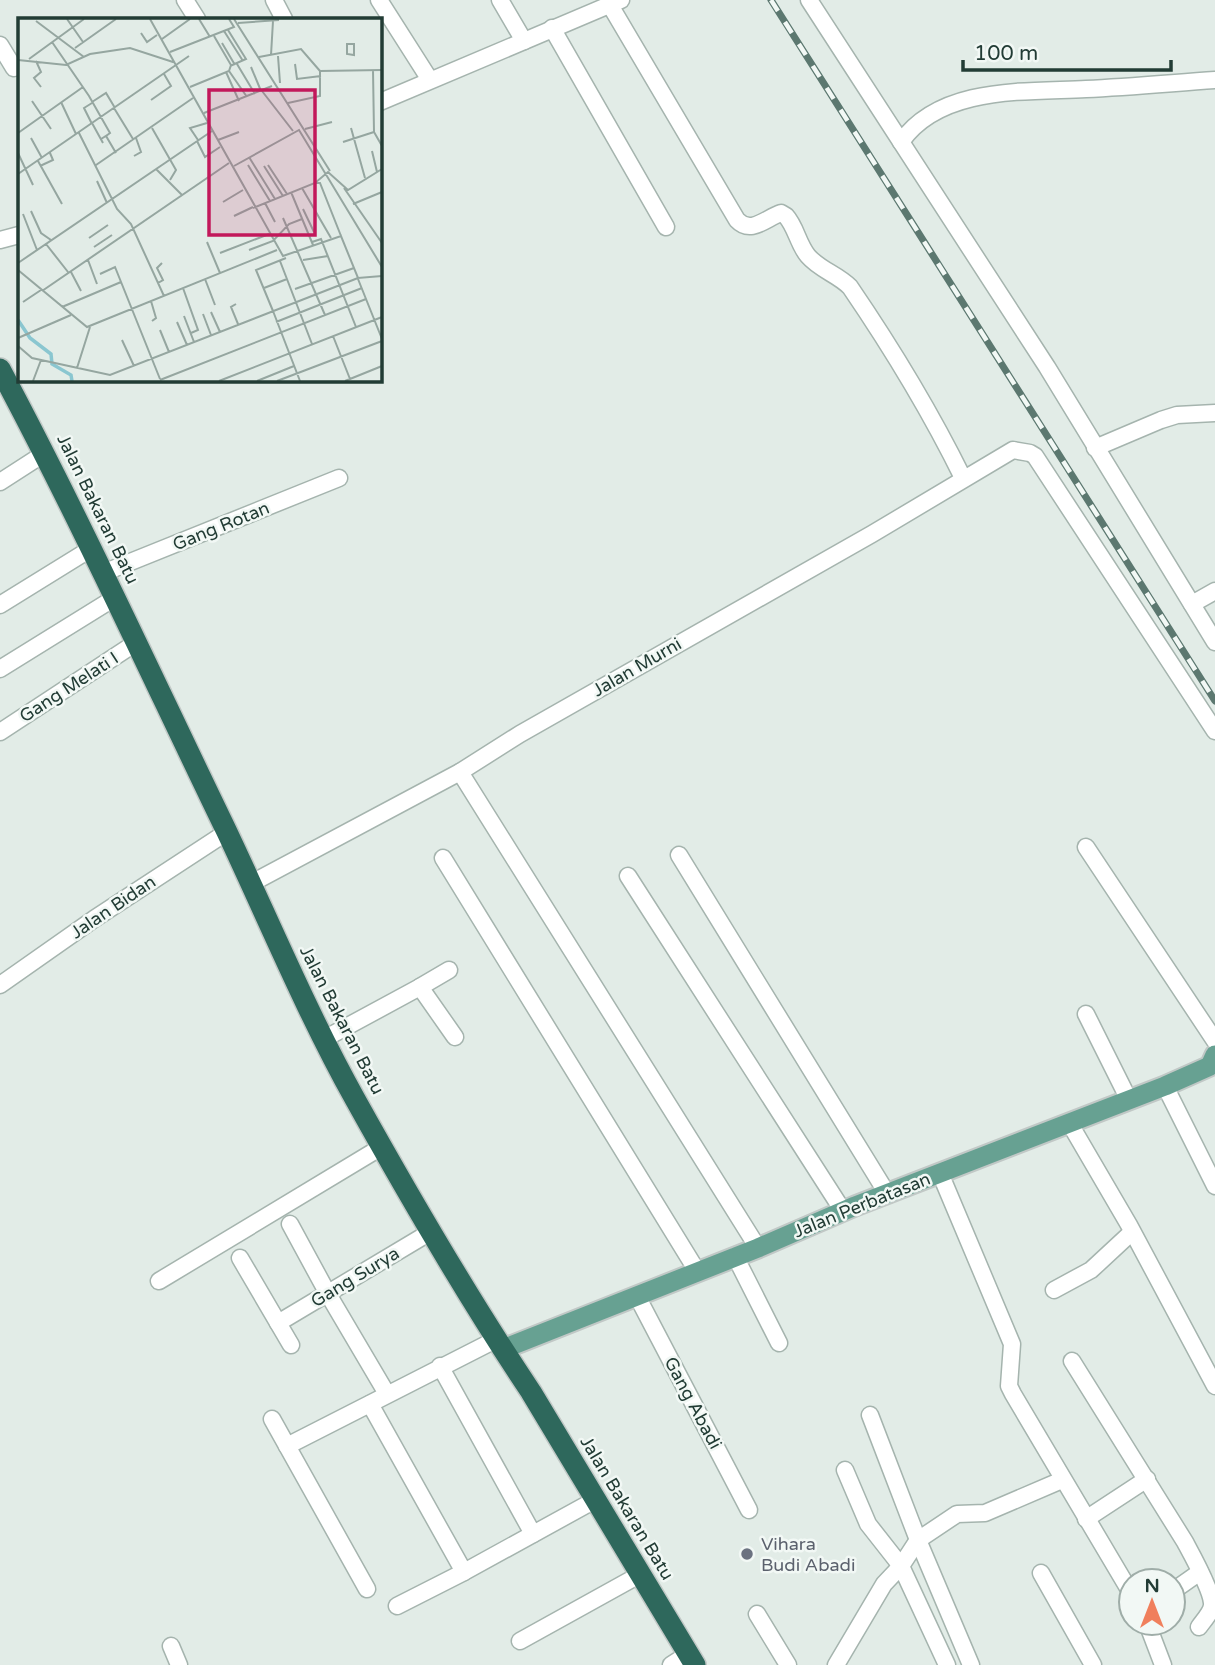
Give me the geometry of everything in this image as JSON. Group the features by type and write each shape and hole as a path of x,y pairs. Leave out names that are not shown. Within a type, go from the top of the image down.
{"highway":[{"name":"Jalan Bakaran Batu","path":"0,369 116,597 250,884 355,1098 432,1231 641,1574 685,1661"}],"main road":[{"name":"Jalan Perbatasan","path":"500,1344 637,1296 843,1211 1166,1086 1213,1062"}],"street":[{"path":"185,0 196,18"},
{"path":"274,0 283,18"},
{"path":"379,0 430,80"},
{"path":"500,0 524,41"},
{"path":"809,0 1047,367 1215,642"},
{"path":"382,101 606,4 737,220 743,226 750,227 781,213 786,216 808,256 821,268 840,277 850,287 904,367 934,418 963,478"},
{"path":"552,28 666,227"},
{"path":"0,46 14,68"},
{"path":"901,142 914,127 936,111 971,99 1036,91 1215,80"},
{"path":"0,240 18,235"},
{"path":"1095,448 1161,419 1177,415 1215,413"},
{"name":"Jalan Murni","path":"250,884 460,772 520,734 860,541 1013,450 1035,456 1215,731"},
{"path":"0,482 45,453"},
{"name":"Gang Rotan","path":"103,573 339,478"},
{"path":"0,606 92,548"},
{"path":"1192,604 1215,592"},
{"path":"0,669 116,597"},
{"name":"Gang Melati I","path":"0,732 137,642"},
{"path":"460,772 758,1248"},
{"name":"Jalan Bidan","path":"0,985 94,919 227,832"},
{"path":"1086,847 1215,1041"},
{"path":"679,855 888,1195"},
{"path":"443,858 697,1271"},
{"path":"628,876 843,1211"},
{"path":"324,1039 449,970"},
{"path":"420,986 455,1037"},
{"path":"1086,1014 1129,1100"},
{"path":"1166,1086 1215,1186"},
{"path":"1070,1124 1215,1386"},
{"path":"159,1281 383,1146"},
{"path":"940,1173 1012,1344 1009,1386 1117,1570"},
{"path":"290,1224 387,1394"},
{"name":"Gang Surya","path":"278,1323 432,1231"},
{"path":"1054,1290 1091,1270 1132,1232"},
{"path":"735,1256 779,1343"},
{"path":"240,1258 291,1345"},
{"name":"Gang Abadi","path":"637,1296 749,1510"},
{"path":"287,1446 440,1366 500,1344"},
{"path":"1072,1361 1185,1542 1214,1601 1199,1627"},
{"path":"440,1366 533,1534"},
{"path":"370,1404 464,1572"},
{"path":"870,1415 918,1540 971,1665"},
{"path":"272,1419 367,1589"},
{"path":"845,1471 868,1524 901,1566 947,1665"},
{"path":"1086,1519 1147,1479"},
{"path":"836,1665 884,1584 901,1566 918,1540 957,1514 985,1513 1062,1480"},
{"path":"397,1605 464,1572 595,1500"},
{"path":"1187,1581 1200,1572"},
{"path":"1041,1573 1093,1665"},
{"path":"520,1641 641,1574"},
{"path":"757,1614 788,1665"},
{"path":"1152,1637 1163,1665"},
{"path":"172,1646 179,1665"}],"railway":[{"path":"771,0 1215,701"}],"place":[{"name":"Vihara Budi Abadi","path":"747,1554"}]}
